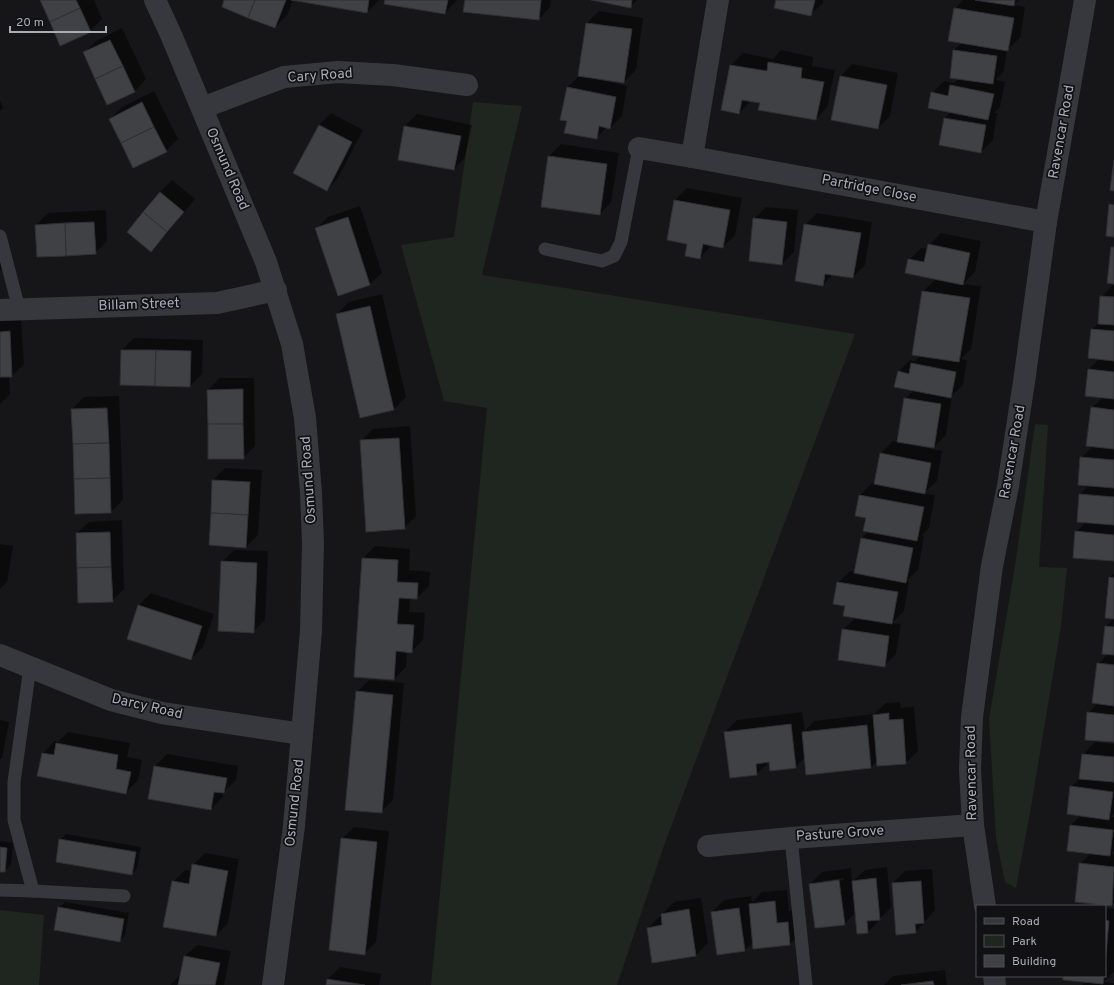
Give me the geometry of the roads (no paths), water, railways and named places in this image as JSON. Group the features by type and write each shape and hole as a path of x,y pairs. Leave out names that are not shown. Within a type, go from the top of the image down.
{"street":[{"name":"Osmund Road","path":"155,0 266,262 292,344 305,418 313,543 311,631 294,826 273,985"},
{"path":"692,157 718,0"},
{"name":"Ravencar Road","path":"985,905 973,825 970,769 972,717 992,566 1008,486 1046,222 1085,0"},
{"name":"Cary Road","path":"202,108 284,78 338,72 393,75 467,85"},
{"name":"Partridge Close","path":"640,148 1046,222"},
{"name":"Billam Street","path":"10,309 217,303 276,290"},
{"name":"Darcy Road","path":"0,654 111,700 162,713 302,734"},
{"name":"Pasture Grove","path":"708,846 791,838 973,825"}],"lane":[{"path":"545,249 602,261 614,256 621,242 640,148"},
{"path":"0,236 10,309"},
{"path":"30,667 14,782 14,820 33,891"},
{"path":"791,838 806,985"},
{"path":"0,890 124,896"}]}
